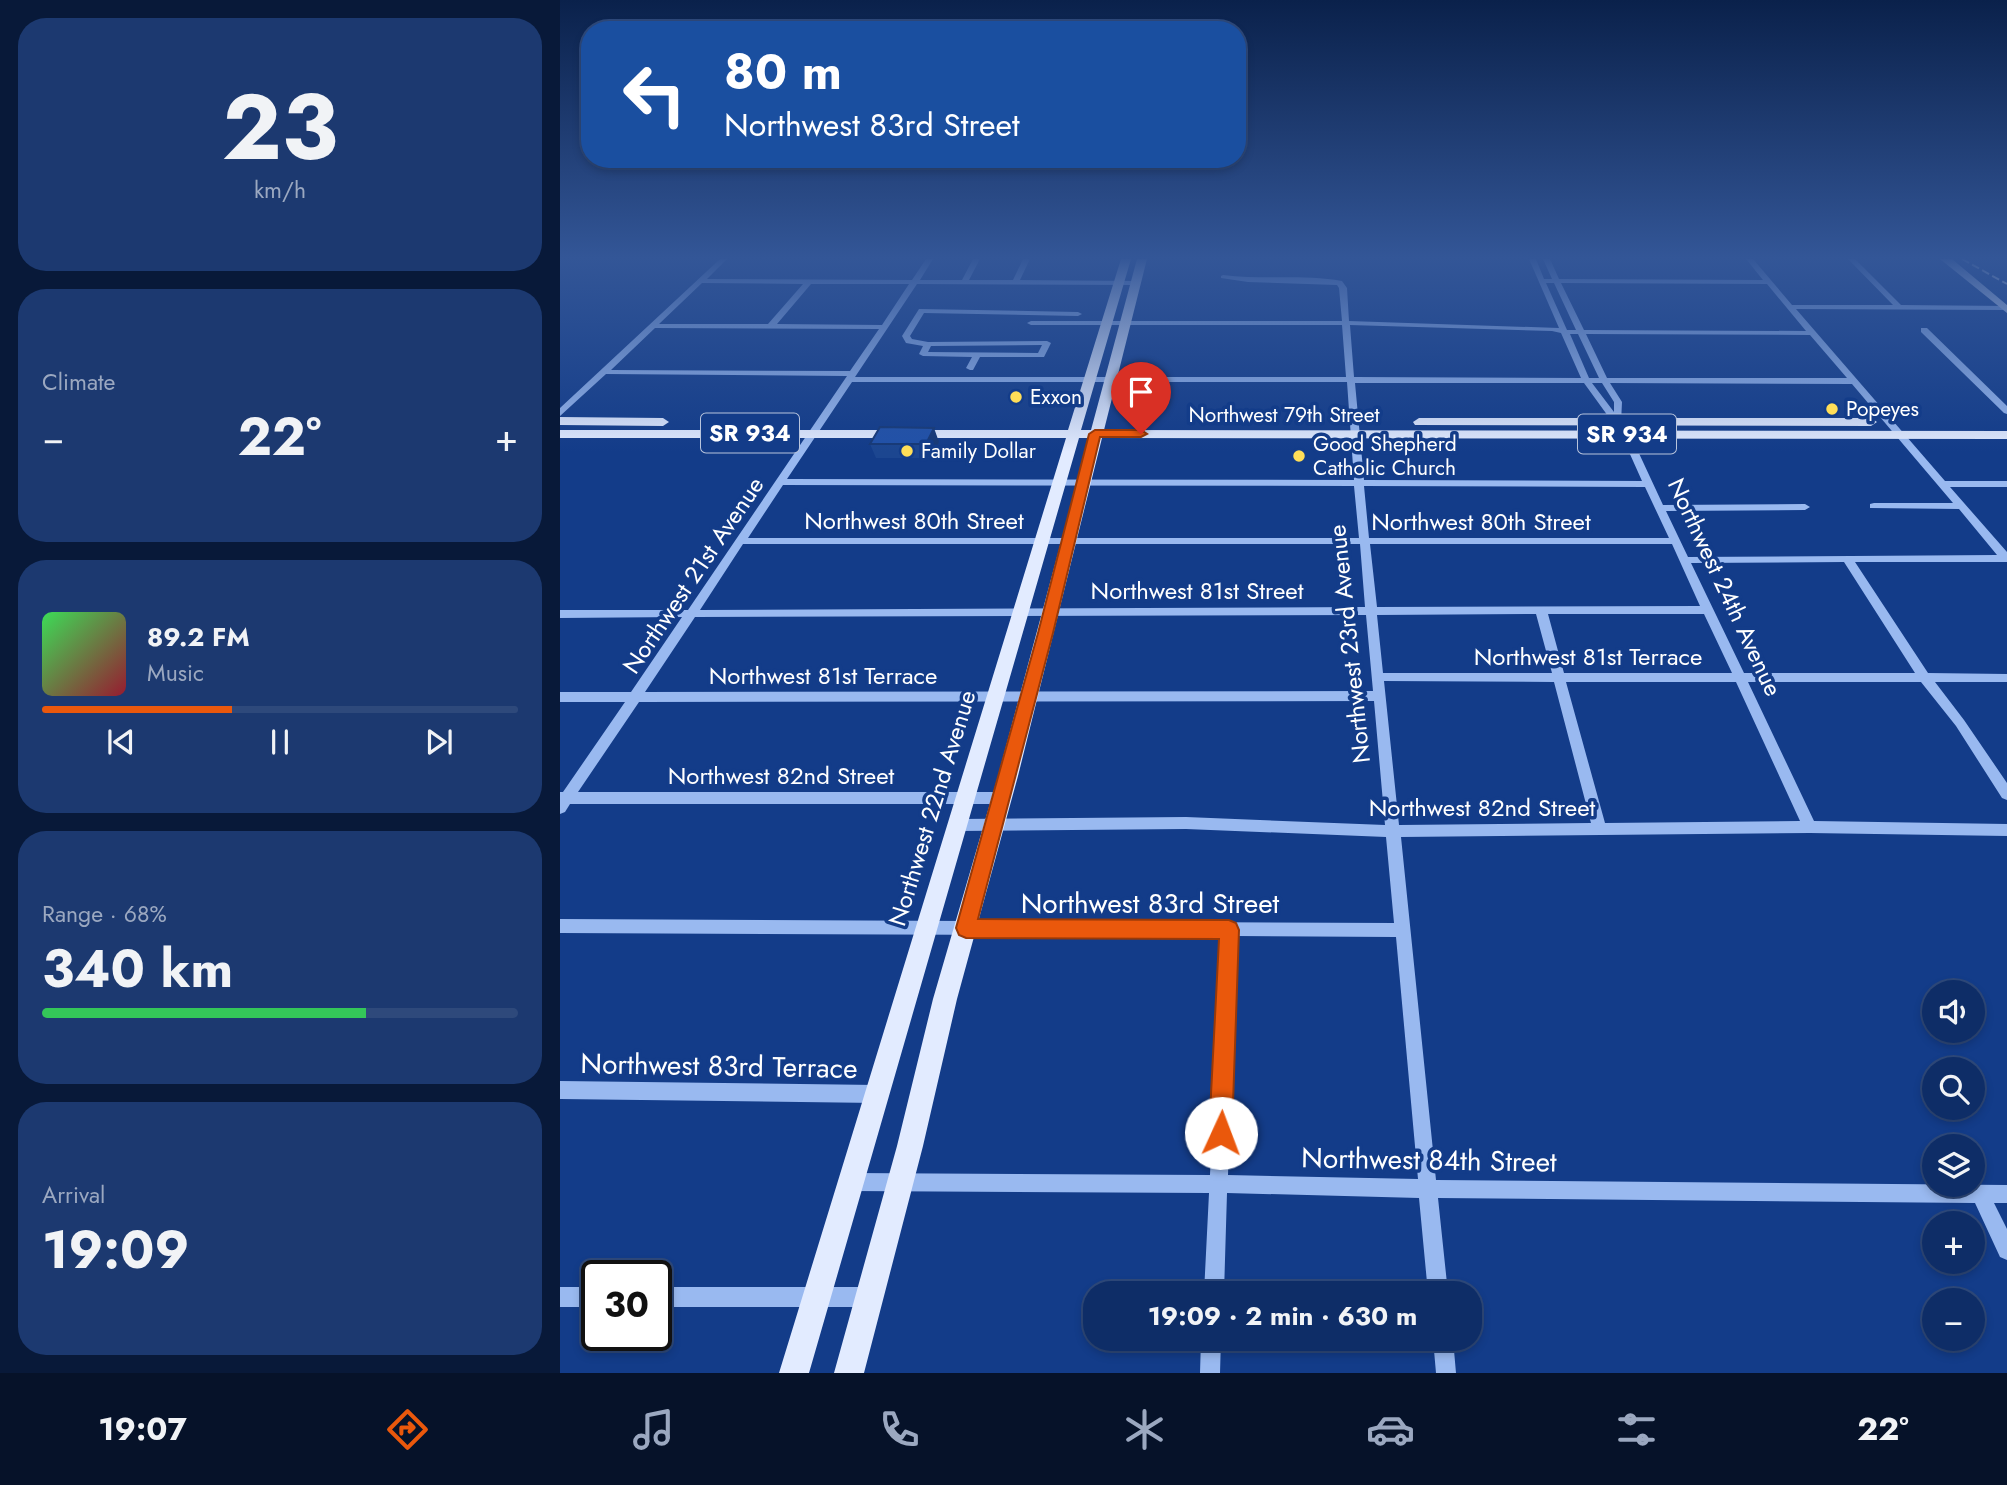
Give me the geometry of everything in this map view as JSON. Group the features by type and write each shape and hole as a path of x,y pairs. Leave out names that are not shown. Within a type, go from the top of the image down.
{"main road":[{"name":"Northwest 22nd Avenue","path":"793,1373 1107,323"},
{"path":"849,1373 900,1183 945,999 1002,798 1125,323"},
{"name":"Northwest 79th Street","path":"1487,428 1618,421 2007,423"},
{"name":"Northwest 79th Street","path":"560,422 672,422 816,428"},
{"path":"661,434 672,422"},
{"path":"1214,434 1232,426 1274,422"},
{"name":"Northwest 79th Street","path":"560,434 661,434 816,428 1097,428 1274,422 1354,428"},
{"path":"1753,422 1761,435"},
{"name":"Northwest 79th Street","path":"1097,428 1214,434 1354,428 1487,428 1625,435 2007,435"}],"street":[{"path":"560,414 655,323"},
{"name":"Northwest 21st Avenue","path":"562,802 694,613 888,323"},
{"path":"914,323 906,336 909,341 928,344 1027,332 1124,326 1347,326 1556,336 1565,332 1812,333"},
{"path":"1027,332 1030,323"},
{"name":"Northwest 24th Avenue","path":"1561,323 1586,380 1600,402 1618,421 1625,435 1810,827"},
{"path":"1576,323 1618,402 1618,421"},
{"path":"1804,323 2007,559"},
{"path":"652,326 885,327"},
{"name":"Northwest 23rd Avenue","path":"1347,326 1359,484 1437,1281"},
{"path":"1924,330 2007,411"},
{"path":"928,344 923,354 1041,355 1047,342 1027,332"},
{"path":"970,368 978,354"},
{"path":"604,372 978,380 1854,381"},
{"path":"780,482 1649,484"},
{"path":"1943,484 2007,484"},
{"path":"1874,506 1961,506"},
{"path":"1660,509 1805,507"},
{"name":"Northwest 80th Street","path":"740,541 1676,541"},
{"path":"1993,543 2007,543"},
{"path":"1684,560 2007,559"},
{"path":"1848,560 1924,677 1960,723 2007,794"},
{"name":"Northwest 81st Street","path":"560,614 1708,610"},
{"path":"1541,611 1600,831"},
{"name":"Northwest 81st Terrace","path":"1379,677 2007,678"},
{"name":"Northwest 81st Terrace","path":"560,697 1380,696"},
{"name":"Northwest 82nd Street","path":"562,802 1002,798"},
{"name":"Northwest 82nd Street","path":"958,825 1186,823 1393,831 1810,827 2007,830"},
{"name":"Northwest 83rd Street","path":"560,926 1403,930"},
{"path":"1214,1281 1229,930"},
{"name":"Northwest 83rd Terrace","path":"560,1090 877,1094"},
{"name":"Northwest 84th Street","path":"851,1182 1922,1193"},
{"name":"Northwest 84th Street","path":"1985,1194 2007,1194"},
{"path":"1981,1197 2007,1250"},
{"path":"560,1297 581,1297"},
{"path":"672,1297 869,1297"},
{"path":"1210,1373 1211,1351"},
{"path":"1444,1351 1446,1373"}],"building":[{"path":"880,427 934,428 926,444 870,444"}],"place":[{"name":"Exxon","path":"1016,397"},
{"name":"Popeyes","path":"1832,409"},
{"name":"Family Dollar","path":"907,451"},
{"name":"Good Shepherd Catholic Church","path":"1299,456"}],"route":[{"path":"1141,434 1095,434 1046,633 966,928 1229,930 1221,1133"}]}
